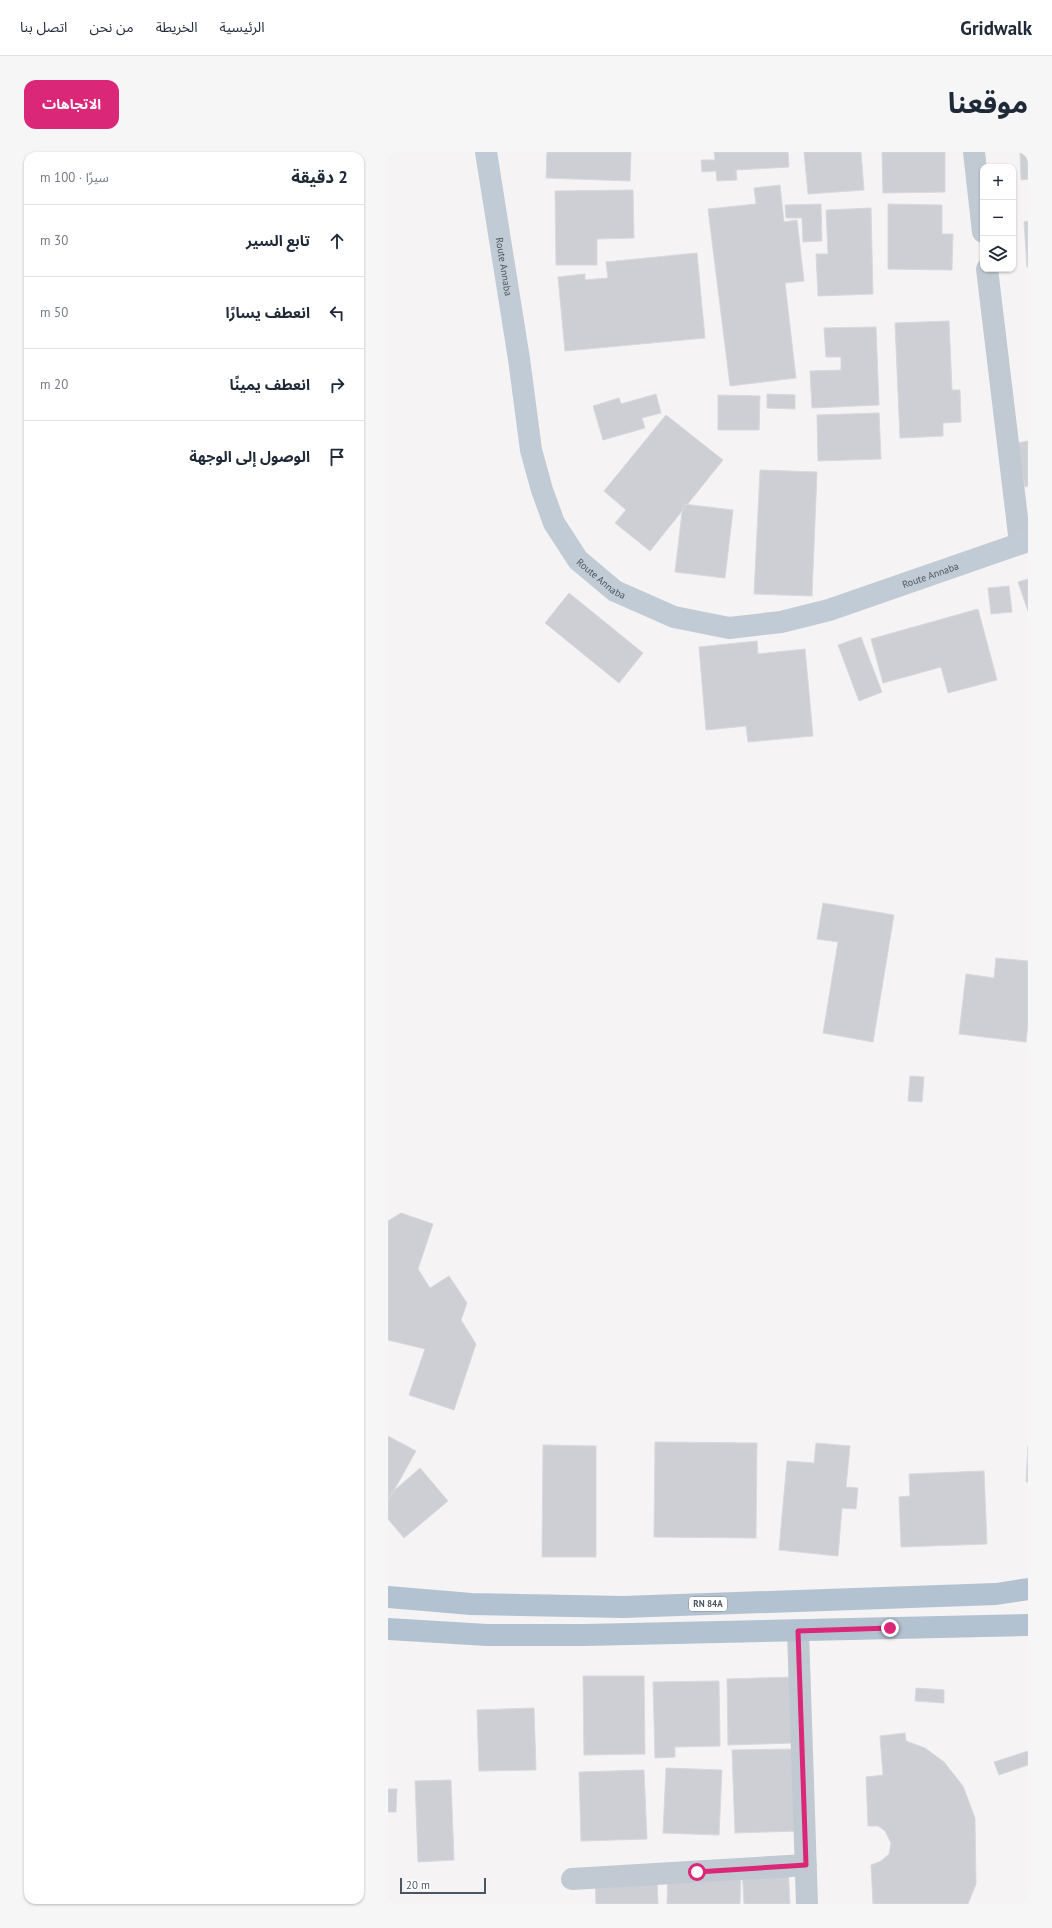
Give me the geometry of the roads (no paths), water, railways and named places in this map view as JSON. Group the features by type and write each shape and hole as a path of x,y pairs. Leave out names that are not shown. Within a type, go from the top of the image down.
{"main road":[{"name":"Route Annaba","path":"486,152 519,359 531,450 542,490 554,523 578,560 615,591 674,617 729,628 781,622 829,610 1024,542"},
{"name":"RN 84A","path":"388,1597 471,1604 623,1607 996,1594 1028,1589"},
{"path":"388,1629 487,1635 585,1635 1028,1625"}],"street":[{"path":"974,152 980,205"},
{"path":"987,272 1024,542"},
{"path":"798,1631 807,1904"},
{"path":"572,1879 806,1865"}]}
